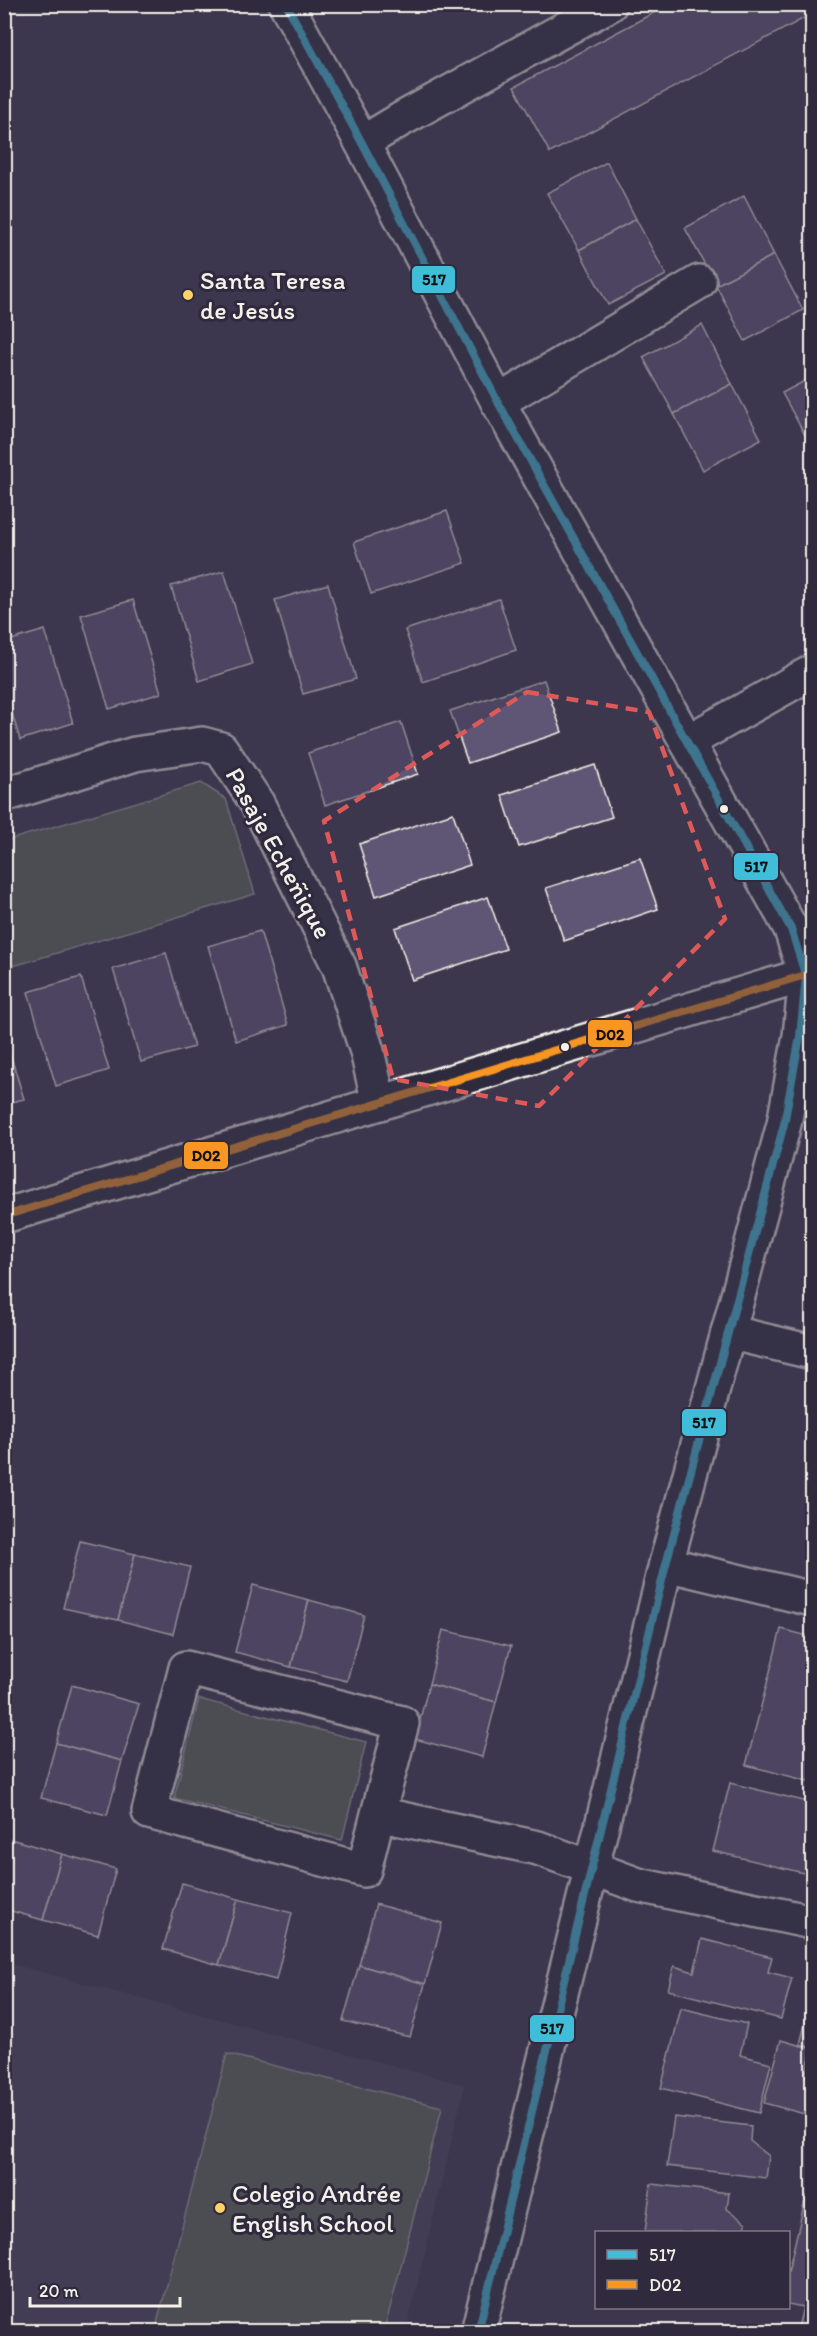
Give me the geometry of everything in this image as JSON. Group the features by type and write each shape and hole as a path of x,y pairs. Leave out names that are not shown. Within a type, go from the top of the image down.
{"street":[{"path":"286,4 498,402 791,929 809,975 784,1124 666,1564 478,2331"},
{"path":"362,143 610,4"},
{"path":"498,402 699,282"},
{"path":"687,742 813,672"},
{"name":"Pasaje Echeñique","path":"4,795 135,754 202,744 221,749 257,802 339,966 368,1051 379,1103"},
{"path":"4,1216 809,975"},
{"path":"728,1332 813,1352"},
{"path":"666,1564 813,1599"},
{"path":"186,1668 402,1724 378,1814 363,1870 149,1812 186,1668"},
{"path":"378,1814 538,1848 638,1885 813,1922"}],"highlighted area":[{"path":"527,692 649,712 725,919 539,1106 393,1079 324,821"}],"shaded area":[{"name":"Colegio Andrée English School","path":"4,1962 465,2085 406,2331 5,2331"}],"green space":[{"path":"201,783 226,799 255,894 13,966 5,938 5,841"},
{"path":"199,1699 366,1742 342,1840 174,1798"},
{"path":"227,2054 442,2107 384,2331 155,2331"}],"building":[{"path":"670,4 812,4 812,14 550,153 514,87"},
{"path":"607,162 636,219 579,250 547,193"},
{"path":"744,196 774,255 716,285 685,228"},
{"path":"636,219 666,275 608,305 579,250"},
{"path":"774,255 803,310 745,341 716,285"},
{"path":"702,325 732,384 674,414 643,357"},
{"path":"812,377 812,448 782,393"},
{"path":"732,384 761,439 703,470 674,414"},
{"path":"447,511 465,563 371,594 354,542"},
{"path":"224,571 252,664 199,681 171,586"},
{"path":"328,584 356,679 303,694 275,600"},
{"path":"499,599 516,650 423,682 405,630"},
{"path":"133,600 161,693 109,709 81,615"},
{"path":"45,630 73,723 20,740 4,686 4,642"},
{"path":"544,680 562,732 468,763 450,711"},
{"path":"401,722 418,774 325,805 308,753"},
{"path":"595,765 612,817 519,847 502,795"},
{"path":"453,813 470,865 376,896 359,844"},
{"path":"640,858 658,909 564,941 546,888"},
{"path":"488,897 506,949 412,980 395,928"},
{"path":"260,931 288,1025 236,1041 208,946"},
{"path":"166,953 194,1047 141,1062 113,969"},
{"path":"81,977 109,1070 56,1086 28,992"},
{"path":"4,1034 24,1099 4,1104"},
{"path":"812,1506 812,1542 804,1540"},
{"path":"80,1541 135,1554 118,1620 63,1608"},
{"path":"135,1554 190,1567 173,1634 118,1620"},
{"path":"253,1585 309,1600 291,1667 235,1652"},
{"path":"309,1600 364,1615 347,1681 291,1667"},
{"path":"781,1629 812,1637 812,1782 746,1765"},
{"path":"443,1630 511,1646 496,1702 429,1684"},
{"path":"429,1684 496,1702 482,1757 415,1739"},
{"path":"72,1685 139,1704 122,1761 56,1743"},
{"path":"56,1743 122,1761 107,1815 41,1798"},
{"path":"730,1783 812,1803 812,1875 713,1851"},
{"path":"7,1838 62,1854 43,1920 4,1909 4,1847"},
{"path":"62,1854 116,1869 98,1935 43,1920"},
{"path":"182,1883 238,1899 219,1965 163,1949"},
{"path":"238,1899 292,1913 276,1980 219,1965"},
{"path":"376,1904 442,1923 425,1984 359,1965"},
{"path":"702,1939 772,1957 768,1972 792,1978 781,2019 668,1990 674,1966 694,1972"},
{"path":"359,1965 425,1984 410,2037 343,2021"},
{"path":"812,1996 812,2048 800,2044"},
{"path":"681,2008 747,2024 740,2055 771,2063 759,2113 661,2088"},
{"path":"781,2040 812,2049 805,2076 812,2078 812,2116 764,2103"},
{"path":"674,2117 751,2126 750,2141 769,2156 766,2178 667,2166"},
{"path":"651,2184 729,2193 727,2209 746,2223 745,2231 645,2231"},
{"path":"806,2196 812,2197 812,2332 797,2332 803,2307 790,2304 790,2264"}],"transit line":[{"name":"517","path":"286,4 498,402 791,929 806,977 800,1036 784,1124 666,1564 478,2332"},
{"name":"D02","path":"4,1216 812,973"}],"place":[{"name":"Santa Teresa de Jesús","path":"188,295"},
{"name":"Colegio Andrée English School","path":"220,2208"}]}
